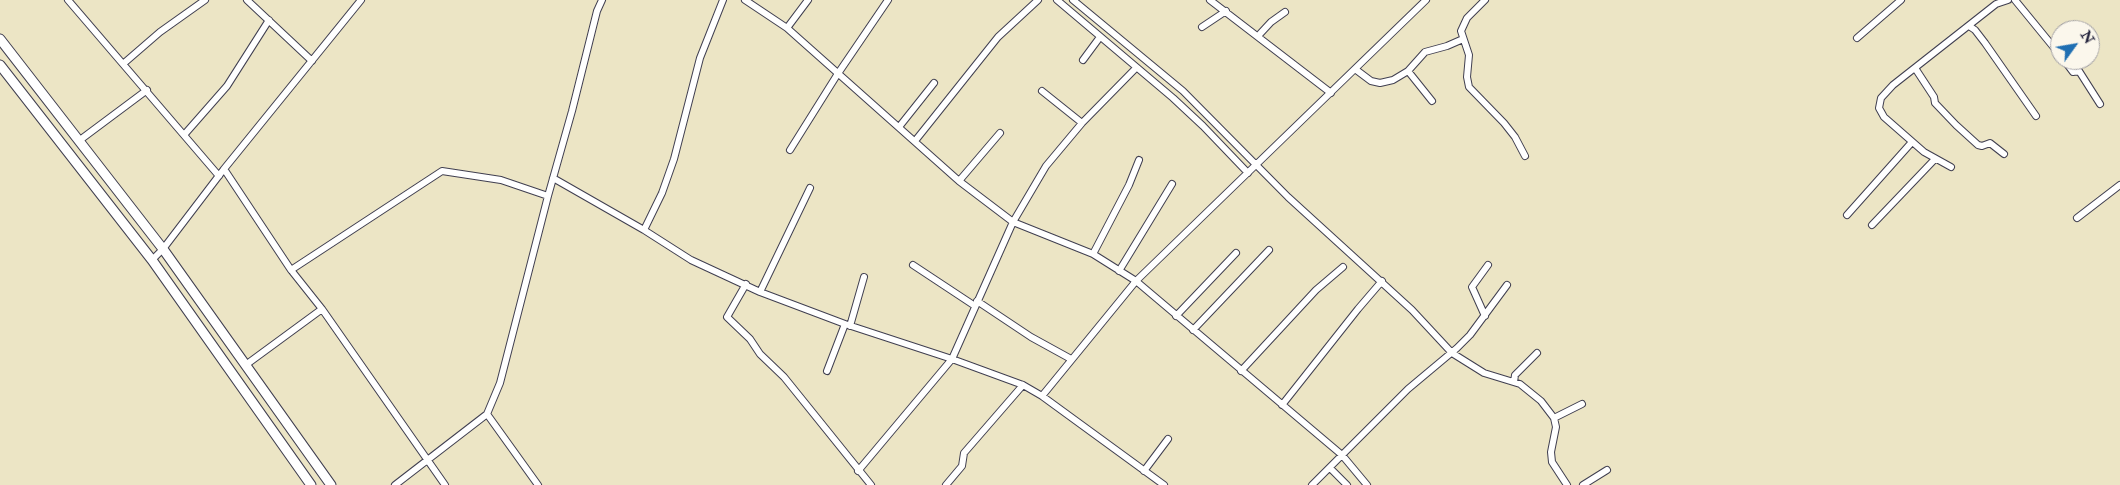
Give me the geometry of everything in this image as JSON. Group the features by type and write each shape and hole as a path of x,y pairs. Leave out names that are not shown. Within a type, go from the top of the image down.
{"street":[{"path":"68,0 219,176"},
{"path":"123,64 160,32 205,0"},
{"path":"248,0 312,60"},
{"path":"152,260 163,249 224,169 362,0"},
{"path":"395,485 487,414 500,383 552,178 602,0"},
{"path":"644,230 662,193 674,159 700,58 724,0"},
{"path":"787,28 808,0"},
{"path":"790,150 837,74 888,0"},
{"path":"915,141 998,36 1038,0"},
{"path":"1057,0 1203,126 1248,173"},
{"path":"1073,0 1183,91 1288,197 1382,282 1452,353 1484,373 1514,382 1531,392 1541,401 1554,418 1556,427 1551,452 1552,462 1566,485"},
{"path":"1210,0 1331,93"},
{"path":"1042,396 1136,281 1426,0"},
{"path":"1485,0 1462,25 1461,31 1469,55 1467,77 1469,87 1504,123 1515,137 1525,156"},
{"path":"1857,38 1901,0"},
{"path":"1951,167 1924,152 1884,117 1879,108 1881,98 1892,85 1996,4 2008,0"},
{"path":"2015,0 2050,43"},
{"path":"748,1 787,28 959,180 1014,222 1093,254 1136,281 1342,456 1367,485"},
{"path":"1202,27 1226,11"},
{"path":"1258,36 1284,12"},
{"path":"184,135 227,86 269,20"},
{"path":"1968,26 1975,30 1985,43 2036,116"},
{"path":"1083,60 1100,38"},
{"path":"0,39 163,249 332,485"},
{"path":"1355,69 1371,81 1380,83 1393,80 1408,71 1425,52 1463,39"},
{"path":"0,65 152,260 311,485"},
{"path":"858,471 952,359 1014,222 1046,166 1082,123 1136,68"},
{"path":"1915,68 1934,97 1935,104 1956,125 1978,145 1982,146 1990,142 2004,154"},
{"path":"2072,70 2073,72 2079,71 2100,104"},
{"path":"1408,71 1432,100"},
{"path":"899,127 934,83"},
{"path":"80,140 147,90"},
{"path":"1042,91 1082,123"},
{"path":"959,180 1000,133"},
{"path":"1847,215 1912,142"},
{"path":"1872,225 1935,158"},
{"path":"1093,254 1130,185 1138,160"},
{"path":"224,169 291,270 322,309 445,485"},
{"path":"291,270 442,171 501,180 548,196"},
{"path":"552,178 644,230 691,260 760,292 848,325 952,359 1023,385 1042,396 1164,485"},
{"path":"1119,271 1172,184"},
{"path":"2077,218 2120,184"},
{"path":"760,292 810,188"},
{"path":"1193,330 1269,250"},
{"path":"1176,316 1236,253"},
{"path":"913,265 1071,360"},
{"path":"1485,316 1472,287 1488,265"},
{"path":"1241,370 1316,290 1343,267"},
{"path":"827,371 848,325 864,276"},
{"path":"1282,405 1382,282"},
{"path":"746,284 728,317 750,339 760,354 784,376 871,485"},
{"path":"1312,485 1408,389 1452,353 1485,316 1507,285"},
{"path":"247,364 322,309"},
{"path":"1514,382 1515,375 1537,353"},
{"path":"946,485 962,466 964,453 1023,385"},
{"path":"1554,418 1582,404"},
{"path":"487,414 538,485"},
{"path":"1144,471 1168,439"},
{"path":"1330,468 1347,485"},
{"path":"1583,485 1607,470"}]}
